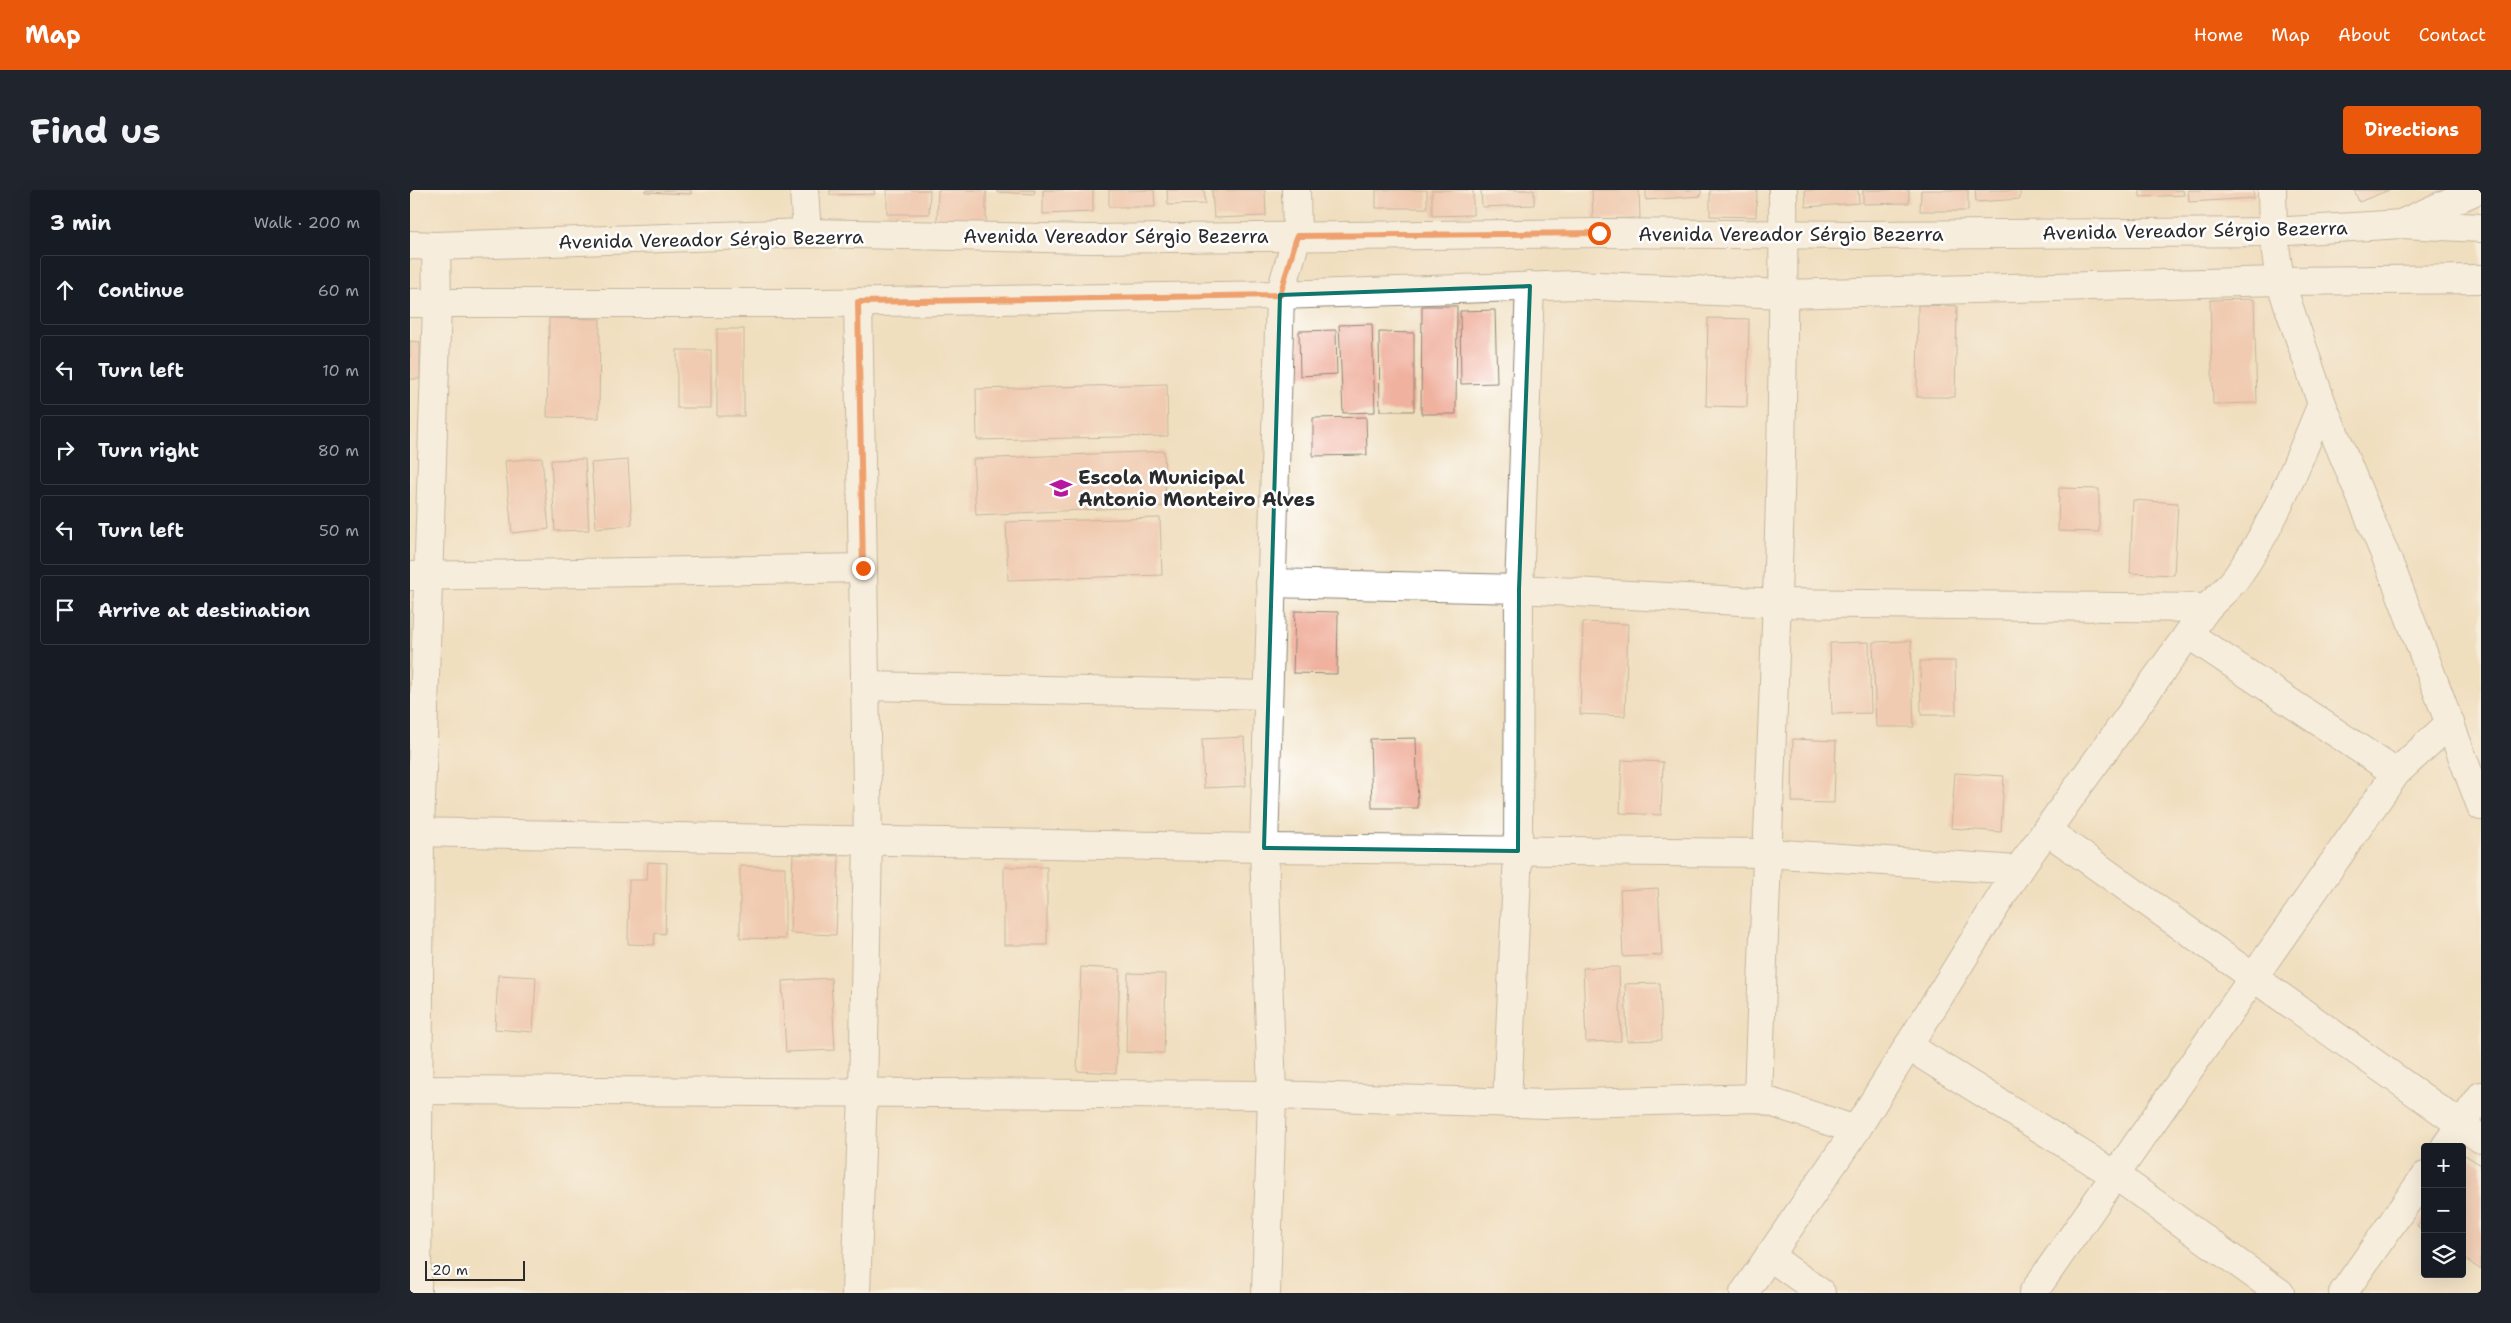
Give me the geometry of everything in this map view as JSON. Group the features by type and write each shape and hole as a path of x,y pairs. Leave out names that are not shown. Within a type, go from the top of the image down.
{"street":[{"path":"804,190 807,234"},
{"path":"1266,1293 1272,1096 1264,848 1270,582 1280,295 1297,236 1296,190"},
{"path":"1758,1098 1776,603 1784,294 1783,190"},
{"path":"2272,190 2273,232 2280,281 2322,404 2394,576 2481,806"},
{"path":"2402,224 2478,190"},
{"name":"Avenida Vereador Sérgio Bezerra","path":"423,245 807,234 1089,240 1297,236 2273,232 2402,224 2481,228"},
{"path":"417,1293 414,1090 418,576 437,304 423,245"},
{"path":"410,303 858,302 1280,295 1575,285 1784,294 2280,281 2481,279"},
{"path":"1507,1103 1518,851 1519,589 1530,286"},
{"path":"856,1293 863,1093 868,841 858,302"},
{"path":"1744,1293 1856,1130 2018,870 2207,608 2235,579 2262,538 2288,484 2322,404"},
{"path":"418,576 863,568"},
{"path":"1270,582 1519,589 1776,603 2207,608"},
{"path":"2188,634 2396,772"},
{"path":"866,686 1267,694"},
{"path":"2033,1293 2396,772 2450,723"},
{"path":"2046,830 2254,976 2462,1137 2481,1096"},
{"path":"415,832 1264,848 1766,853 2018,870"},
{"path":"1908,1046 2115,1175 2280,1293"},
{"path":"414,1090 1272,1096 1545,1104 1758,1098 1856,1130"},
{"path":"2343,1293 2421,1182"},
{"path":"1769,1256 1821,1293"}],"highlighted area":[{"path":"1530,286 1519,589 1518,851 1264,848 1280,295"}],"green space":[{"path":"411,610 412,825 410,825"}],"building":[{"path":"645,190 691,190 691,194 645,192"},
{"path":"830,190 874,190 875,194 830,195"},
{"path":"887,190 930,190 929,214 887,214"},
{"path":"938,190 986,190 986,226 937,225"},
{"path":"997,190 1035,190 1034,194 997,192"},
{"path":"1043,190 1093,190 1093,212 1043,214"},
{"path":"1109,190 1154,190 1155,207 1109,207"},
{"path":"1167,190 1204,190 1205,204 1168,205"},
{"path":"1212,190 1265,190 1266,216 1214,218"},
{"path":"1376,190 1427,190 1427,208 1376,208"},
{"path":"1432,190 1473,190 1473,215 1432,216"},
{"path":"1481,190 1534,190 1534,205 1482,207"},
{"path":"1592,190 1639,190 1640,218 1593,219"},
{"path":"1646,190 1701,190 1701,196 1646,200"},
{"path":"1710,190 1757,190 1756,217 1710,216"},
{"path":"1805,190 1858,190 1859,203 1806,207"},
{"path":"1863,190 1909,190 1909,203 1863,204"},
{"path":"1921,190 1968,190 1968,211 1920,211"},
{"path":"1975,190 2020,190 2020,199 1976,202"},
{"path":"2140,190 2183,190 2184,195 2140,197"},
{"path":"2188,190 2253,190 2254,198 2189,202"},
{"path":"2354,190 2389,190 2359,202"},
{"path":"2254,299 2257,403 2213,404 2210,300"},
{"path":"1918,305 1957,306 1955,397 1917,397"},
{"path":"1422,306 1457,306 1456,414 1421,414"},
{"path":"1495,310 1497,383 1461,384 1460,311"},
{"path":"549,318 600,319 599,418 547,417"},
{"path":"1708,318 1749,319 1747,407 1706,406"},
{"path":"1372,324 1375,412 1343,413 1339,325"},
{"path":"717,329 744,329 744,416 717,416"},
{"path":"1336,330 1337,374 1300,376 1299,331"},
{"path":"1379,332 1414,333 1414,411 1380,411"},
{"path":"410,341 420,342 420,379 410,379"},
{"path":"677,350 711,350 711,408 677,408"},
{"path":"1167,384 1168,436 977,440 976,389"},
{"path":"1366,417 1367,455 1313,456 1313,418"},
{"path":"1164,451 1166,506 976,515 973,459"},
{"path":"542,458 549,529 512,533 505,461"},
{"path":"585,459 589,530 555,531 551,460"},
{"path":"628,460 632,525 596,528 591,463"},
{"path":"2059,488 2099,489 2099,532 2058,531"},
{"path":"2133,500 2178,503 2174,575 2130,573"},
{"path":"1160,518 1162,575 1008,580 1006,522"},
{"path":"1295,611 1338,612 1337,674 1293,673"},
{"path":"1583,622 1628,624 1625,716 1580,714"},
{"path":"1911,641 1914,727 1876,727 1873,642"},
{"path":"1869,642 1871,713 1832,714 1830,643"},
{"path":"1920,661 1955,661 1956,715 1921,715"},
{"path":"1244,737 1246,786 1204,788 1202,739"},
{"path":"1416,738 1418,808 1372,808 1370,739"},
{"path":"1793,739 1836,741 1834,803 1792,802"},
{"path":"1622,760 1663,762 1661,815 1620,813"},
{"path":"1955,773 2004,776 2001,832 1951,828"},
{"path":"793,854 839,856 836,935 790,933"},
{"path":"648,862 667,863 665,934 655,933 654,945 628,944 629,880 647,880"},
{"path":"740,866 785,867 785,939 740,938"},
{"path":"1004,867 1047,867 1047,945 1004,945"},
{"path":"1658,888 1662,955 1623,957 1620,890"},
{"path":"1081,967 1120,969 1116,1073 1077,1071"},
{"path":"1619,967 1621,1041 1586,1042 1583,968"},
{"path":"1128,973 1166,974 1164,1053 1126,1052"},
{"path":"498,975 536,977 533,1032 495,1029"},
{"path":"831,978 835,1050 786,1052 782,981"},
{"path":"1660,983 1662,1040 1627,1041 1625,984"},
{"path":"2466,1156 2481,1165 2481,1270 2466,1260"},
{"path":"2421,1220 2421,1228 2417,1226"}],"place":[{"name":"Escola Municipal Antonio Monteiro Alves","path":"1061,488"}],"route":[{"path":"863,568 858,302 1280,295 1297,236 1599,233"}]}
